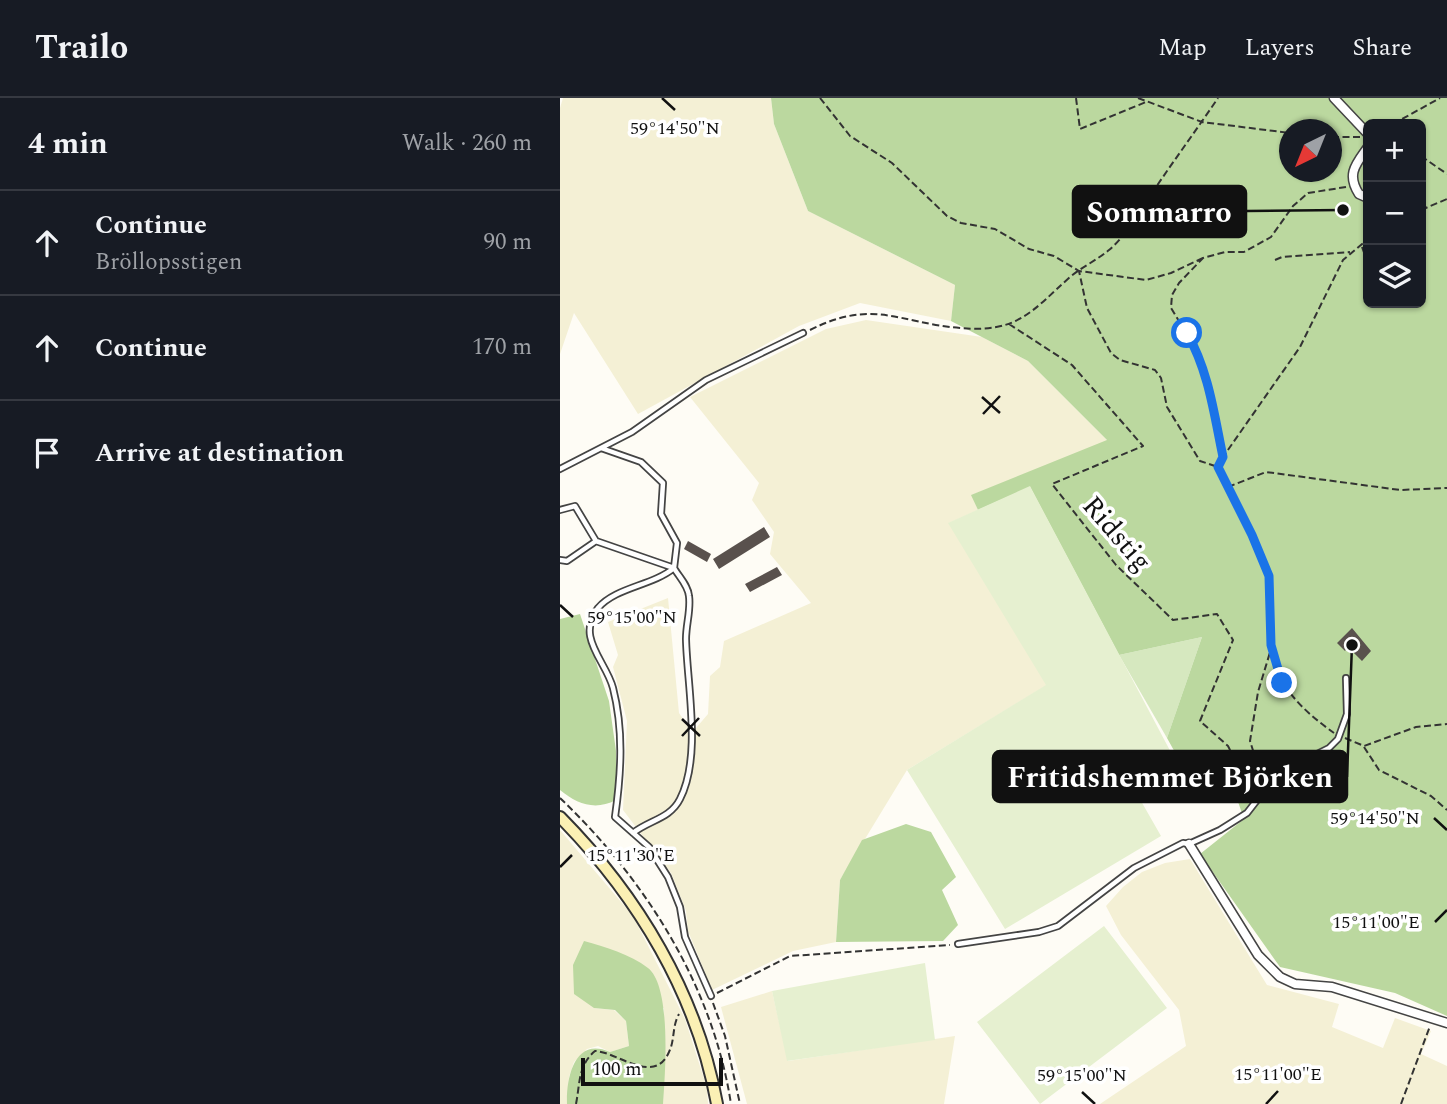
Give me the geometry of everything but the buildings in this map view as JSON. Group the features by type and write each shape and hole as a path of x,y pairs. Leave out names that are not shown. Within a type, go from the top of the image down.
{"main road":[{"path":"560,817 598,858 635,906 668,964 688,1007 707,1059 718,1104"}],"street":[{"path":"1334,98 1363,131"},
{"path":"1363,154 1352,175 1353,185 1363,196"},
{"path":"1189,844 1258,955 1280,977 1295,984 1332,987 1447,1023"}],"lane":[{"path":"560,469 632,432 706,380 803,334"},
{"path":"601,448 641,462 663,484 661,514 677,543 674,568 689,594 686,639 691,742 687,777 680,799 673,808 657,822 634,833"},
{"path":"560,510 575,506 596,541 674,568"},
{"path":"560,560 567,561 596,541"},
{"path":"674,568 663,577 605,602 591,624 591,642 612,687 620,745 620,789 615,817 649,847 668,877 680,907 685,937 711,996"},
{"path":"958,944 1039,932 1058,926 1134,868 1183,842 1189,844 1220,830 1247,813 1286,763 1329,748 1340,736 1347,714 1346,678"}],"path":[{"path":"820,98 850,136 892,163 947,216 961,223 995,229 1029,249 1054,256 1079,271 1146,280 1171,274 1203,258 1225,252 1244,251 1271,237 1293,206 1308,193 1353,185"},
{"path":"1076,98 1080,129 1148,102"},
{"path":"1138,98 1202,122 1279,132"},
{"path":"803,334 845,315 862,313 894,314 957,328 981,329 1009,324 1027,317 1079,271 1111,249 1218,98"},
{"path":"1403,119 1440,98"},
{"path":"1342,136 1363,135"},
{"path":"1426,159 1447,174"},
{"path":"1426,208 1447,199"},
{"path":"1275,260 1282,257 1352,251 1362,247"},
{"path":"1218,467 1300,348 1343,260 1352,251"},
{"path":"1203,258 1179,283 1172,295 1171,308 1191,341 1209,383 1211,408 1223,457"},
{"path":"1079,271 1087,308 1111,353 1120,360 1155,370 1161,378 1167,407 1200,461 1218,467 1252,535 1269,576 1272,648 1282,683 1296,702 1340,736 1364,746 1379,770 1431,796 1447,810"},
{"name":"Ridstig","path":"1009,324 1072,365 1143,446 1052,484 1116,565 1173,620 1217,614 1233,640 1200,721 1228,746 1256,801"},
{"path":"1228,487 1266,472 1400,490 1447,488"},
{"path":"1265,789 1250,741 1258,692 1272,648"},
{"path":"1364,746 1416,727 1447,724"},
{"path":"576,1104 580,1077 588,1056 594,1051 606,1052 637,1066 656,1065 668,1054 675,1022 688,1007 790,956 958,944"},
{"path":"711,996 725,1037 740,1104"},
{"path":"1401,1104 1433,1018"}],"shaded area":[{"path":"563,98 771,98 774,124 808,211 955,285 951,321 860,303 799,326 638,414 574,313 560,354 560,108"},
{"path":"866,320 982,337 1028,361 1108,441 972,495 978,510 949,523 1047,685 907,770 840,880 836,942 793,951 712,990 688,931 686,911 671,873 623,810 627,721 613,667 618,655 608,622 668,598 679,713 688,726 696,728 708,714 710,676 720,667 724,641 811,603 770,554 774,532 752,500 759,483 690,397 826,329"},
{"path":"560,830 633,916 685,1019 707,1088 708,1104 663,1104 664,1008 594,1008 614,1010 626,1021 629,1046 610,1052 598,1046 587,1049 574,1062 569,1077 567,1104 560,1104"},
{"path":"1190,859 1267,985 1339,1004 1332,1027 1383,1048 1395,1018 1431,1031 1421,1054 1447,1066 1447,1104 1100,1104 1186,1046 1179,1010 1121,935 1106,906 1123,887 1142,872 1165,863"},
{"path":"772,991 788,1061 955,1036 944,1104 747,1104 721,1007"}],"green space":[{"path":"771,98 1447,98 1447,1016 1395,993 1280,967 1200,854 1244,819 1221,753 1177,756 1167,738 1202,637 1119,655 1030,487 978,510 971,495 1107,440 1028,361 951,321 955,285 808,211 774,124"},
{"path":"1030,486 1184,777 1141,801 1161,836 1005,929 907,770 1046,685 948,523"},
{"path":"580,614 609,701 616,751 616,800 601,805 580,802 560,790 560,619"},
{"path":"1202,637 1167,738 1119,655"},
{"path":"906,824 931,832 956,877 942,890 958,925 943,941 836,942 840,880 862,840"},
{"path":"1104,926 1167,1008 1040,1104 977,1022"},
{"path":"584,941 633,959 648,968 656,978 664,1012 663,1104 567,1104 571,1071 581,1054 598,1049 610,1052 629,1046 626,1021 615,1010 594,1008 574,994 573,965"},
{"path":"925,963 935,1040 787,1061 772,991"}],"place":[{"name":"Sommarro","path":"1343,210"},
{"name":"Fritidshemmet Björken","path":"1352,645"}],"route":[{"path":"1187,333 1209,383 1211,408 1223,457 1218,467 1261,553 1269,576 1271,645 1282,683"}]}
